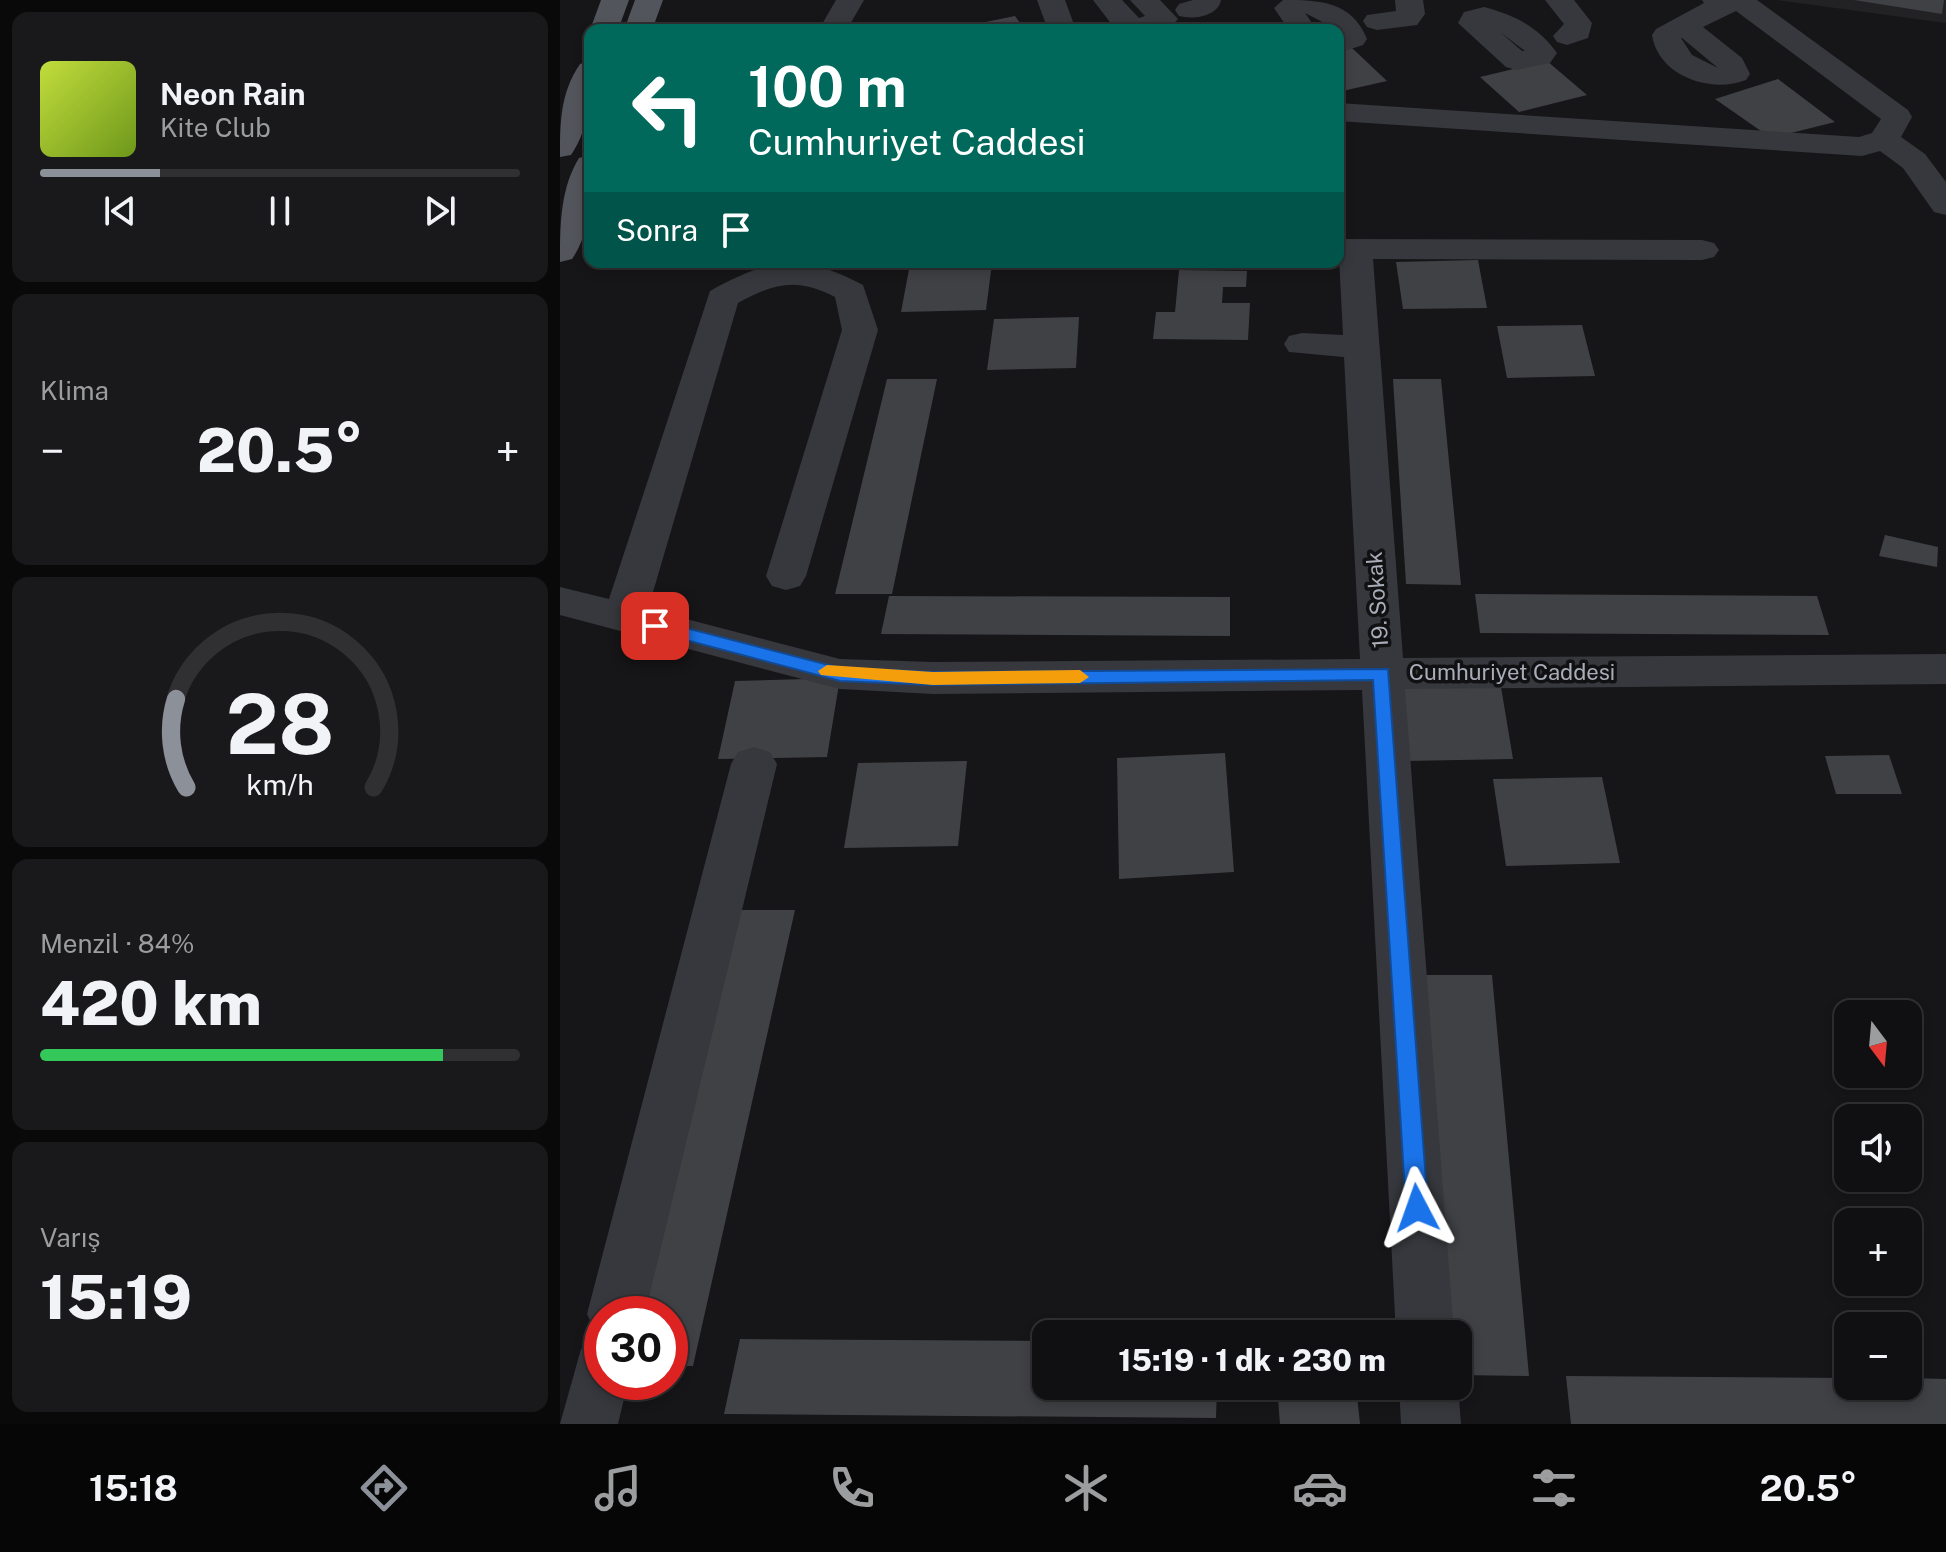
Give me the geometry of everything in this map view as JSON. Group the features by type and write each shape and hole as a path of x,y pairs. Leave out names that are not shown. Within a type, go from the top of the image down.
{"main road":[{"path":"606,24 615,0"},
{"path":"640,24 649,0"},
{"path":"560,148 584,86"},
{"path":"560,252 584,182"}],"street":[{"path":"836,24 850,0"},
{"path":"1051,0 1060,24"},
{"path":"1107,0 1126,24"},
{"path":"1144,0 1164,19 1150,24"},
{"path":"1377,21 1407,19 1411,14 1409,0"},
{"path":"1559,0 1578,23 1578,32 1567,36"},
{"path":"1344,113 1463,123 1862,147 1884,139 1897,117 1744,4 1722,1 1683,25"},
{"path":"1297,11 1316,6 1348,26 1353,39 1344,42"},
{"path":"1884,139 1914,161 1946,205"},
{"path":"1347,249 1702,250"},
{"name":"19. Sokak","path":"1347,249 1360,347 1424,1320"},
{"path":"624,618 722,298 762,276 817,274 851,292 860,330 786,576"},
{"path":"1302,344 1360,347"},
{"name":"Cumhuriyet Caddesi","path":"560,601 840,674 933,678 1946,669"},
{"path":"621,1296 754,764"},
{"path":"588,1424 594,1400"},
{"path":"1430,1400 1431,1424"}],"shaded area":[{"path":"1776,0 1946,0 1946,23"}],"building":[{"path":"1854,0 1944,0 1942,14"},
{"path":"1015,16 1021,24 976,24"},
{"path":"1352,48 1387,81 1344,91 1344,50"},
{"path":"1547,61 1587,95 1519,112 1480,77"},
{"path":"1778,79 1835,122 1771,138 1715,99"},
{"path":"1478,260 1487,308 1403,309 1396,262"},
{"path":"909,268 991,268 986,310 901,312"},
{"path":"1179,270 1247,271 1246,287 1223,287 1222,303 1250,303 1248,340 1153,339 1156,312 1175,312"},
{"path":"1079,317 1076,368 987,370 994,319"},
{"path":"1582,325 1595,376 1507,378 1497,326"},
{"path":"887,379 937,379 892,594 835,594"},
{"path":"1393,379 1441,379 1461,585 1406,584"},
{"path":"1885,535 1938,547 1937,567 1879,556"},
{"path":"1475,594 1817,596 1829,635 1480,633"},
{"path":"889,596 1230,597 1230,636 881,634"},
{"path":"840,678 827,757 718,759 735,681"},
{"path":"1500,681 1513,759 1405,761 1396,683"},
{"path":"1225,753 1234,872 1119,879 1117,758"},
{"path":"1889,755 1902,794 1836,794 1825,756"},
{"path":"967,761 958,846 844,848 858,763"},
{"path":"1602,777 1620,863 1506,866 1493,779"},
{"path":"730,910 795,910 693,1366 688,1366 688,1296 634,1296"},
{"path":"1426,975 1492,975 1529,1376 1472,1375 1472,1320 1447,1320"},
{"path":"740,1339 1032,1341 1032,1400 1217,1400 1216,1418 724,1414"},
{"path":"1566,1376 1834,1378 1834,1400 1922,1400 1922,1378 1946,1379 1946,1424 1571,1424"},
{"path":"1278,1400 1357,1400 1360,1424 1280,1424"}],"slow traffic":[{"path":"827,671 933,678 1080,677"}],"route":[{"path":"655,626 840,674 933,678 1381,673 1417,1208"}]}
